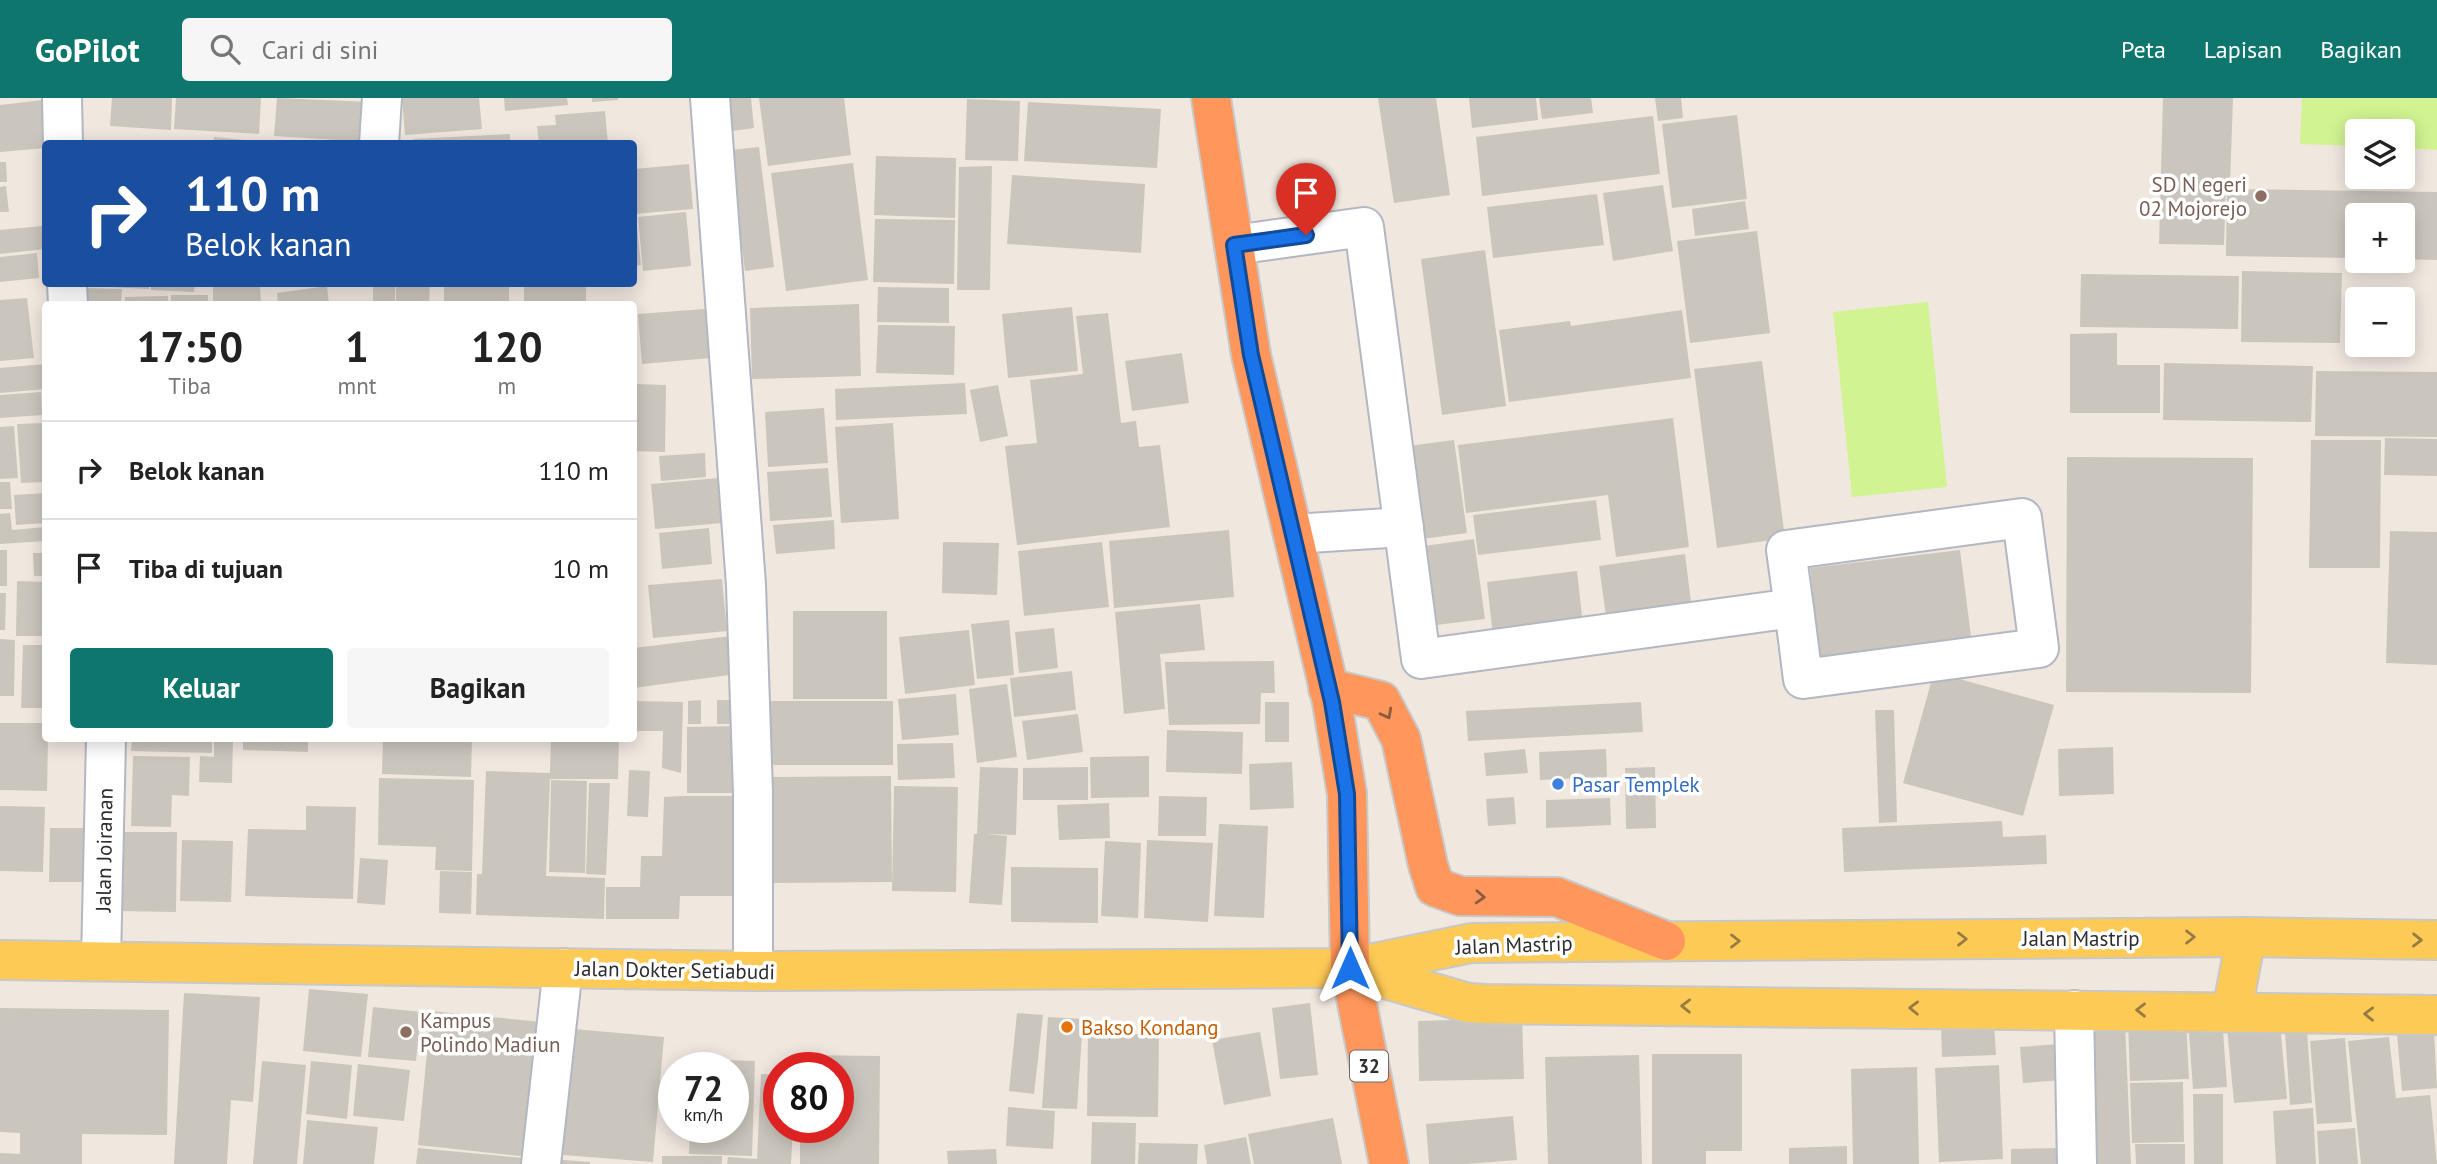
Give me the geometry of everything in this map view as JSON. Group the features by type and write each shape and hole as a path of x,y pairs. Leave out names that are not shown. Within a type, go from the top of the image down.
{"highway":[{"name":"32","path":"1211,98 1251,355 1328,688 1347,794 1350,968 1389,1164"},
{"path":"1328,688 1381,701 1401,739 1427,865 1435,887 1460,896 1558,897 1666,941"}],"main road":[{"name":"Jalan Mastrip","path":"1350,968 1471,943 2246,937 2437,940"},
{"path":"2232,1011 2246,937"},
{"name":"Jalan Dokter Setiabudi","path":"0,960 753,971 1350,968"},
{"path":"1350,968 1468,1003 1485,1004 2437,1015"}],"street":[{"path":"62,98 62,140"},
{"path":"379,140 382,98"},
{"path":"710,98 746,585 752,793 753,971"},
{"path":"1234,245 1364,227 1421,659 1794,608"},
{"path":"2022,518 2039,648 1803,679 1794,608 1786,550 2022,518"},
{"path":"1293,534 1404,527"},
{"name":"Jalan Joiranan","path":"101,961 106,742"},
{"path":"541,1164 563,968"},
{"path":"2074,1010 2077,1164"}],"green space":[{"path":"2302,98 2437,98 2437,150 2415,149 2415,119 2345,119 2345,146 2300,144"},
{"path":"1928,302 1947,487 1852,497 1833,312"}],"building":[{"path":"112,98 172,98 171,130 110,126"},
{"path":"176,98 261,98 259,134 174,129"},
{"path":"277,98 371,102 368,140 274,136"},
{"path":"402,98 479,98 482,129 405,135"},
{"path":"504,98 567,98 568,105 505,111"},
{"path":"592,98 618,98 618,100 592,102"},
{"path":"714,98 751,98 754,128 718,133"},
{"path":"759,98 844,98 851,155 768,166"},
{"path":"1378,98 1436,98 1450,195 1394,203"},
{"path":"1469,98 1536,98 1538,120 1472,128"},
{"path":"1539,98 1591,98 1593,113 1542,119"},
{"path":"1655,98 1681,98 1683,118 1658,121"},
{"path":"2163,98 2233,98 2230,185 2226,184 2224,245 2159,244"},
{"path":"967,99 1020,101 1018,161 965,160"},
{"path":"43,100 46,140 42,140 42,148 0,152 0,105"},
{"path":"1028,102 1161,109 1157,168 1024,161"},
{"path":"605,111 608,140 539,140 537,126 556,125 555,115"},
{"path":"1737,115 1747,199 1672,208 1662,124"},
{"path":"1653,116 1660,174 1482,196 1476,137"},
{"path":"510,134 510,140 413,139"},
{"path":"214,137 245,140 214,140"},
{"path":"759,147 774,267 745,271 730,150"},
{"path":"876,156 956,158 955,218 874,215"},
{"path":"0,162 6,162 7,182 0,182"},
{"path":"853,163 868,280 786,291 771,173"},
{"path":"689,164 693,209 637,214 637,169"},
{"path":"992,166 990,290 957,290 959,167"},
{"path":"1012,175 1145,184 1141,253 1007,244"},
{"path":"1663,185 1673,251 1613,261 1603,193"},
{"path":"6,186 9,212 0,212 0,187"},
{"path":"2227,189 2437,192 2437,260 2415,259 2415,203 2345,203 2345,258 2226,256"},
{"path":"1597,194 1604,245 1493,258 1487,207"},
{"path":"1745,201 1749,229 1695,236 1692,209"},
{"path":"686,212 691,266 643,271 638,217"},
{"path":"875,219 955,220 954,284 873,282"},
{"path":"42,226 42,249 0,254 0,230"},
{"path":"637,226 641,265 637,266"},
{"path":"1757,231 1770,333 1690,343 1677,241"},
{"path":"1485,250 1506,406 1442,415 1421,259"},
{"path":"37,253 39,278 0,282 0,257"},
{"path":"2242,271 2342,273 2340,343 2241,342"},
{"path":"2081,274 2239,276 2238,329 2080,327"},
{"path":"110,287 149,287 149,289"},
{"path":"151,287 195,287 194,292 151,290"},
{"path":"213,287 260,287 261,301 213,301"},
{"path":"327,287 329,301 278,301 277,293"},
{"path":"373,287 395,287 395,301 373,301"},
{"path":"396,287 430,287 429,301 396,301"},
{"path":"444,287 509,287 509,301 444,301"},
{"path":"524,287 586,287 586,301 524,301"},
{"path":"878,287 949,288 949,323 877,322"},
{"path":"80,288 122,289 121,301 80,301"},
{"path":"171,295 208,295 208,301 171,301"},
{"path":"168,296 168,301 125,301 125,297"},
{"path":"27,298 34,358 0,361 0,300"},
{"path":"859,304 861,376 752,379 750,308"},
{"path":"1072,307 1078,371 1008,378 1002,314"},
{"path":"717,308 722,357 642,364 638,314"},
{"path":"1682,310 1691,378 1509,402 1499,330 1570,321 1571,326"},
{"path":"1108,313 1121,423 1136,421 1139,447 1160,445 1170,527 1017,545 1005,446 1037,443 1030,380 1083,374 1076,316"},
{"path":"878,325 955,326 954,375 876,373"},
{"path":"2117,333 2117,365 2160,365 2160,413 2070,413 2070,334"},
{"path":"1182,353 1189,403 1132,411 1125,361"},
{"path":"1762,361 1785,538 1717,548 1694,369"},
{"path":"2164,363 2313,366 2311,422 2163,420"},
{"path":"42,364 42,389 0,393 0,368"},
{"path":"2316,371 2437,372 2437,437 2315,436"},
{"path":"965,383 967,414 836,420 835,389"},
{"path":"637,384 666,385 665,452 637,451"},
{"path":"998,385 1008,436 980,442 970,390"},
{"path":"41,392 42,415 0,418 0,395"},
{"path":"824,408 828,463 768,467 765,412"},
{"path":"1673,418 1689,547 1616,557 1608,495 1466,513 1458,445"},
{"path":"42,423 42,482 21,483 17,424"},
{"path":"893,423 899,519 841,523 835,427"},
{"path":"14,426 18,478 0,479 0,427"},
{"path":"2385,438 2437,439 2437,476 2384,475"},
{"path":"1454,440 1467,533 1415,540 1401,447"},
{"path":"2311,440 2381,440 2380,568 2309,568"},
{"path":"705,453 706,477 661,481 659,456"},
{"path":"2067,457 2253,458 2251,693 2066,692"},
{"path":"828,468 832,517 770,521 767,472"},
{"path":"730,477 734,522 655,529 651,484"},
{"path":"0,482 10,482 12,509 0,509"},
{"path":"42,493 42,523 16,525 14,495"},
{"path":"1596,500 1601,540 1478,555 1473,515"},
{"path":"10,513 12,530 42,527 42,541 0,544 0,514"},
{"path":"834,520 835,549 776,554 773,525"},
{"path":"709,528 712,564 662,569 659,533"},
{"path":"1229,530 1234,597 1114,608 1109,541"},
{"path":"2390,531 2437,532 2437,665 2386,663"},
{"path":"1474,539 1485,619 1436,625 1424,546"},
{"path":"943,542 999,543 997,595 942,593"},
{"path":"1102,542 1109,607 1024,616 1018,551"},
{"path":"0,550 7,550 7,586 0,586"},
{"path":"1960,550 1973,652 1822,671 1810,568"},
{"path":"33,553 42,553 42,576 34,576"},
{"path":"1685,554 1693,618 1608,630 1599,566"},
{"path":"1577,571 1584,635 1494,646 1487,582"},
{"path":"722,579 727,631 653,638 648,585"},
{"path":"17,581 42,582 42,636 16,636"},
{"path":"0,593 6,593 5,630 0,630"},
{"path":"1200,604 1205,650 1160,654 1165,709 1124,714 1115,612"},
{"path":"793,611 887,611 887,699 793,699"},
{"path":"1009,620 1014,675 977,679 971,624"},
{"path":"1054,628 1058,668 1019,673 1015,632"},
{"path":"969,630 975,685 905,694 899,637"},
{"path":"731,636 736,674 637,688 637,648"},
{"path":"0,639 15,640 14,696 0,696"},
{"path":"23,645 42,645 42,708 21,708"},
{"path":"1274,661 1275,693 1261,693 1260,724 1169,725 1165,662"},
{"path":"1072,671 1076,710 1014,717 1010,678"},
{"path":"1934,672 2054,705 2023,816 1903,783"},
{"path":"1007,684 1017,757 977,763 969,689"},
{"path":"956,694 959,735 902,740 898,699"},
{"path":"701,700 701,724 688,724 688,701"},
{"path":"717,700 739,700 740,724 717,724"},
{"path":"637,701 683,702 681,773 662,768 663,731 637,731"},
{"path":"770,701 893,701 893,765 770,765"},
{"path":"1265,702 1289,702 1289,742 1265,742"},
{"path":"1641,702 1643,732 1468,741 1466,711"},
{"path":"1875,710 1894,710 1897,822 1879,823"},
{"path":"1078,714 1083,752 1027,760 1022,721"},
{"path":"0,723 42,723 42,742 48,742 47,791 0,790"},
{"path":"742,726 742,793 687,793 687,727"},
{"path":"1167,730 1243,732 1242,774 1166,772"},
{"path":"132,742 212,742 212,753 131,751"},
{"path":"214,742 233,742 232,783 199,782 200,756 214,757"},
{"path":"243,742 308,742 308,752 243,750"},
{"path":"383,742 472,742 471,777 382,774"},
{"path":"551,742 619,742 618,779 550,779 546,876 605,878 604,919 476,915 477,874 482,874 486,771 550,773"},
{"path":"953,743 955,778 898,780 897,744"},
{"path":"2113,747 2114,794 2059,796 2058,749"},
{"path":"1525,749 1528,773 1486,776 1484,753"},
{"path":"1606,749 1607,777 1540,780 1539,752"},
{"path":"133,756 190,757 189,796 172,795 171,827 131,826"},
{"path":"1149,756 1149,797 1091,798 1090,757"},
{"path":"1292,762 1294,808 1250,810 1249,764"},
{"path":"980,767 1018,768 1016,835 987,834 1007,836 1002,905 969,903 974,834 977,834"},
{"path":"1088,767 1088,800 1023,800 1023,768"},
{"path":"1655,767 1656,828 1626,829 1625,768"},
{"path":"629,770 650,771 648,817 627,816"},
{"path":"891,776 892,882 772,883 772,777"},
{"path":"379,778 474,780 472,871 435,870 436,847 378,845"},
{"path":"551,780 587,781 585,873 549,872"},
{"path":"589,783 610,783 606,875 586,874"},
{"path":"894,786 958,787 956,892 892,891"},
{"path":"745,796 743,896 680,896 679,919 606,919 606,887 640,887 641,856 662,856 664,797"},
{"path":"1159,796 1207,797 1206,836 1158,836"},
{"path":"1514,797 1516,824 1488,826 1486,799"},
{"path":"1610,798 1611,825 1546,828 1546,800"},
{"path":"1109,803 1110,838 1059,840 1057,805"},
{"path":"0,806 45,807 43,872 0,871"},
{"path":"306,806 356,807 353,899 245,896 248,829 306,830"},
{"path":"2002,821 2003,837 2046,835 2047,864 1844,872 1842,828"},
{"path":"1219,824 1268,826 1264,918 1214,916"},
{"path":"50,828 84,828 83,882 49,882"},
{"path":"115,832 177,832 176,912 114,911"},
{"path":"182,840 233,841 231,902 180,901"},
{"path":"1147,840 1213,843 1208,922 1144,918"},
{"path":"1105,841 1141,843 1138,918 1101,916"},
{"path":"360,858 388,860 385,905 357,903"},
{"path":"1011,867 1098,868 1098,923 1011,922"},
{"path":"440,871 472,872 471,914 439,913"},
{"path":"309,989 368,994 361,1057 303,1051"},
{"path":"184,993 260,997 253,1102 231,1100 227,1164 174,1164"},
{"path":"1310,1003 1318,1075 1280,1079 1272,1008"},
{"path":"373,1007 421,1012 416,1061 368,1057"},
{"path":"0,1008 169,1010 167,1135 82,1134 82,1164 0,1164 0,1153 20,1154 20,1133 0,1132"},
{"path":"431,1011 542,1022 528,1157 418,1145"},
{"path":"1017,1013 1043,1015 1034,1094 1009,1091"},
{"path":"1048,1017 1083,1019 1077,1109 1042,1108"},
{"path":"2222,1017 2227,1087 2193,1089 2188,1020"},
{"path":"1522,1018 1524,1079 1419,1081 1418,1021"},
{"path":"2186,1018 2189,1079 2130,1081 2128,1020"},
{"path":"2125,1022 2131,1164 2081,1164 2076,1024"},
{"path":"1994,1023 1996,1055 1942,1057 1941,1025"},
{"path":"2280,1024 2287,1099 2234,1103 2227,1028"},
{"path":"574,1029 664,1037 663,1052 658,1052 658,1105 653,1162 563,1155"},
{"path":"2307,1030 2312,1103 2290,1105 2285,1032"},
{"path":"1260,1032 1271,1096 1224,1105 1212,1040"},
{"path":"2434,1032 2437,1088 2402,1091 2397,1035"},
{"path":"1088,1034 1159,1034 1158,1117 1087,1116"},
{"path":"2389,1037 2396,1098 2430,1095 2437,1164 2361,1164 2348,1041"},
{"path":"2345,1038 2352,1122 2317,1124 2310,1041"},
{"path":"2059,1044 2062,1080 2023,1083 2020,1047"},
{"path":"1652,1054 1742,1054 1742,1151 1706,1151 1706,1164 1652,1164"},
{"path":"1639,1055 1642,1164 1548,1164 1545,1057"},
{"path":"854,1056 880,1056 879,1164 800,1164 800,1143 854,1143"},
{"path":"262,1061 306,1065 297,1164 253,1164"},
{"path":"311,1061 352,1065 347,1119 306,1114"},
{"path":"749,1061 755,1061 752,1156 689,1154 689,1143 749,1143"},
{"path":"358,1064 410,1070 404,1121 353,1116"},
{"path":"1999,1065 2003,1159 1939,1162 1935,1068"},
{"path":"1917,1067 1919,1164 1853,1164 1851,1069"},
{"path":"763,1074 763,1143 792,1143 791,1164 727,1164 728,1157 757,1159"},
{"path":"2183,1082 2184,1142 2132,1143 2130,1083"},
{"path":"2193,1094 2223,1094 2223,1164 2194,1164"},
{"path":"1008,1107 1055,1111 1053,1149 1006,1146"},
{"path":"2313,1108 2316,1164 2276,1164 2273,1111"},
{"path":"1513,1116 1517,1160 1429,1164 1426,1124"},
{"path":"1333,1118 1342,1164 1254,1164 1248,1134"},
{"path":"307,1120 378,1127 374,1164 303,1164"},
{"path":"1092,1122 1136,1123 1135,1164 1091,1164"},
{"path":"2355,1128 2358,1164 2319,1164 2317,1131"},
{"path":"1246,1137 1251,1164 1207,1164 1204,1145"},
{"path":"1139,1143 1198,1144 1197,1164 1138,1164"},
{"path":"2135,1144 2185,1144 2185,1164 2136,1164"},
{"path":"1847,1146 1847,1164 1789,1164 1789,1148"},
{"path":"418,1148 523,1158 522,1164 416,1164"},
{"path":"2066,1148 2066,1164 2011,1164 2011,1149"},
{"path":"996,1149 997,1164 948,1164 947,1151"},
{"path":"662,1156 722,1156 722,1164 662,1164"},
{"path":"551,1159 590,1162 590,1164 551,1164"}],"place":[{"name":"SD N egeri 02 Mojorejo","path":"2261,196"},
{"name":"Pasar Templek","path":"1558,784"},
{"name":"Bakso Kondang","path":"1067,1027"},
{"name":"Kampus Polindo Madiun","path":"406,1032"}],"route":[{"path":"1306,235 1234,245 1251,355 1332,702 1347,794 1350,968"}]}
